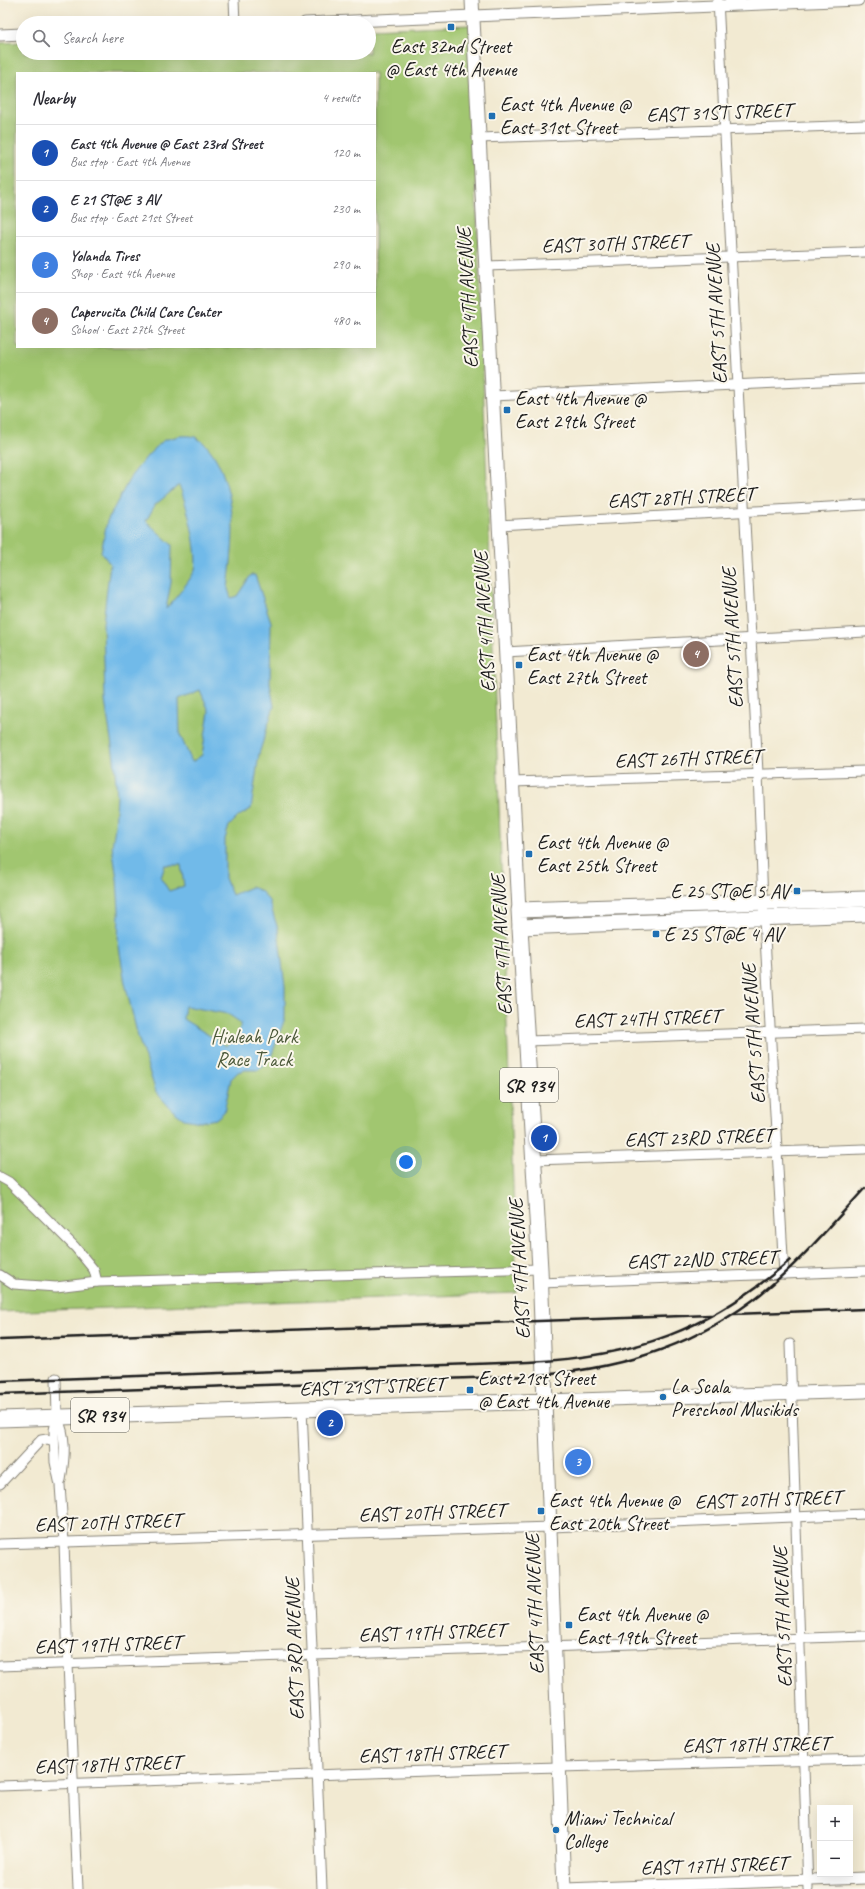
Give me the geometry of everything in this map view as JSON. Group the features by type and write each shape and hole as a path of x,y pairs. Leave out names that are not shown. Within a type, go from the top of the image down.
{"main road":[{"name":"EAST 4TH AVENUE","path":"472,0 505,652 540,1276 565,1889"},
{"path":"519,910 865,899"},
{"path":"520,927 865,914"},
{"name":"EAST 21ST STREET","path":"0,1419 302,1408 865,1391"}],"street":[{"path":"234,0 235,16"},
{"path":"376,20 472,17 718,3 858,0"},
{"name":"EAST 5TH AVENUE","path":"718,3 743,512 758,773 763,902 784,1274"},
{"path":"0,35 16,34"},
{"name":"EAST 31ST STREET","path":"479,138 865,125"},
{"name":"EAST 30TH STREET","path":"486,266 865,252"},
{"path":"492,396 865,379"},
{"name":"EAST 28TH STREET","path":"499,525 865,505"},
{"path":"505,652 865,632"},
{"name":"EAST 26TH STREET","path":"512,782 758,773 865,771"},
{"name":"EAST 24TH STREET","path":"527,1041 865,1029"},
{"name":"EAST 23RD STREET","path":"534,1160 865,1149"},
{"path":"0,1176 9,1182 32,1203 74,1247 94,1270 97,1282"},
{"name":"EAST 22ND STREET","path":"0,1275 14,1284 56,1287 97,1282 784,1274 865,1271"},
{"name":"EAST 5TH AVENUE","path":"790,1344 808,1884"},
{"path":"56,1378 57,1417 54,1430 54,1441 55,1462 60,1485 64,1542 78,1889"},
{"name":"EAST 3RD AVENUE","path":"302,1408 316,1775 322,1889"},
{"path":"57,1417 64,1429 64,1461 60,1485"},
{"path":"0,1484 41,1440 47,1439 54,1441"},
{"name":"EAST 20TH STREET","path":"0,1544 551,1527 865,1514"},
{"name":"EAST 19TH STREET","path":"0,1666 865,1636"},
{"name":"EAST 18TH STREET","path":"0,1786 560,1767 865,1759"},
{"name":"EAST 17TH STREET","path":"565,1889 808,1884 865,1878"}],"green space":[{"name":"Hialeah Park Race Track","path":"470,25 517,1293 0,1312 0,43 16,42 16,60 376,60 376,29"}],"water":[{"path":"179,436 195,437 206,445 214,455 225,480 233,519 233,537 228,589 231,598 237,596 251,575 255,575 271,622 270,684 274,706 259,754 251,809 239,816 229,826 225,839 225,878 232,895 251,887 261,891 269,901 278,929 285,987 285,1018 271,1057 259,1070 244,1070 238,1072 231,1079 224,1112 216,1119 200,1122 184,1119 172,1110 156,1092 138,1037 125,983 118,941 119,911 117,879 112,846 117,796 114,759 105,701 103,623 110,564 101,552 107,521 131,476 148,455 164,440","holes":["179,485 189,516 196,555 194,572 166,609 171,583 172,545 146,521 155,505","200,690 209,711 202,755 192,762 180,735 179,699","165,865 181,865 184,886 169,891 161,878","185,1006 228,1014 241,1023 238,1036 226,1046 183,1019"]}],"railway":[{"path":"0,1394 529,1376 590,1369 647,1354 675,1344 702,1332 728,1317 753,1300 798,1261 865,1188"},
{"path":"0,1381 528,1362 602,1354 636,1346 669,1335 700,1322 730,1305 790,1260"},
{"path":"733,1314 865,1309"},
{"path":"0,1340 711,1315"}],"place":[{"name":"East 32nd Street @ East 4th Avenue","path":"451,27"},
{"name":"East 4th Avenue @ East 31st Street","path":"492,116"},
{"name":"East 4th Avenue @ East 29th Street","path":"507,410"},
{"name":"Caperucita Child Care Center","path":"696,654"},
{"name":"East 4th Avenue @ East 27th Street","path":"519,665"},
{"name":"East 4th Avenue @ East 25th Street","path":"529,854"},
{"name":"E 25 ST@E 5 AV","path":"797,891"},
{"name":"E 25 ST@E 4 AV","path":"656,934"},
{"name":"East 4th Avenue @ East 23rd Street","path":"544,1138"},
{"name":"East 21st Street @ East 4th Avenue","path":"470,1390"},
{"name":"La Scala Preschool Musikids","path":"663,1397"},
{"name":"E 21 ST@E 3 AV","path":"330,1423"},
{"name":"Yolanda Tires","path":"578,1462"},
{"name":"East 4th Avenue @ East 20th Street","path":"541,1511"},
{"name":"East 4th Avenue @ East 19th Street","path":"569,1625"},
{"name":"Miami Technical College","path":"556,1830"}]}
